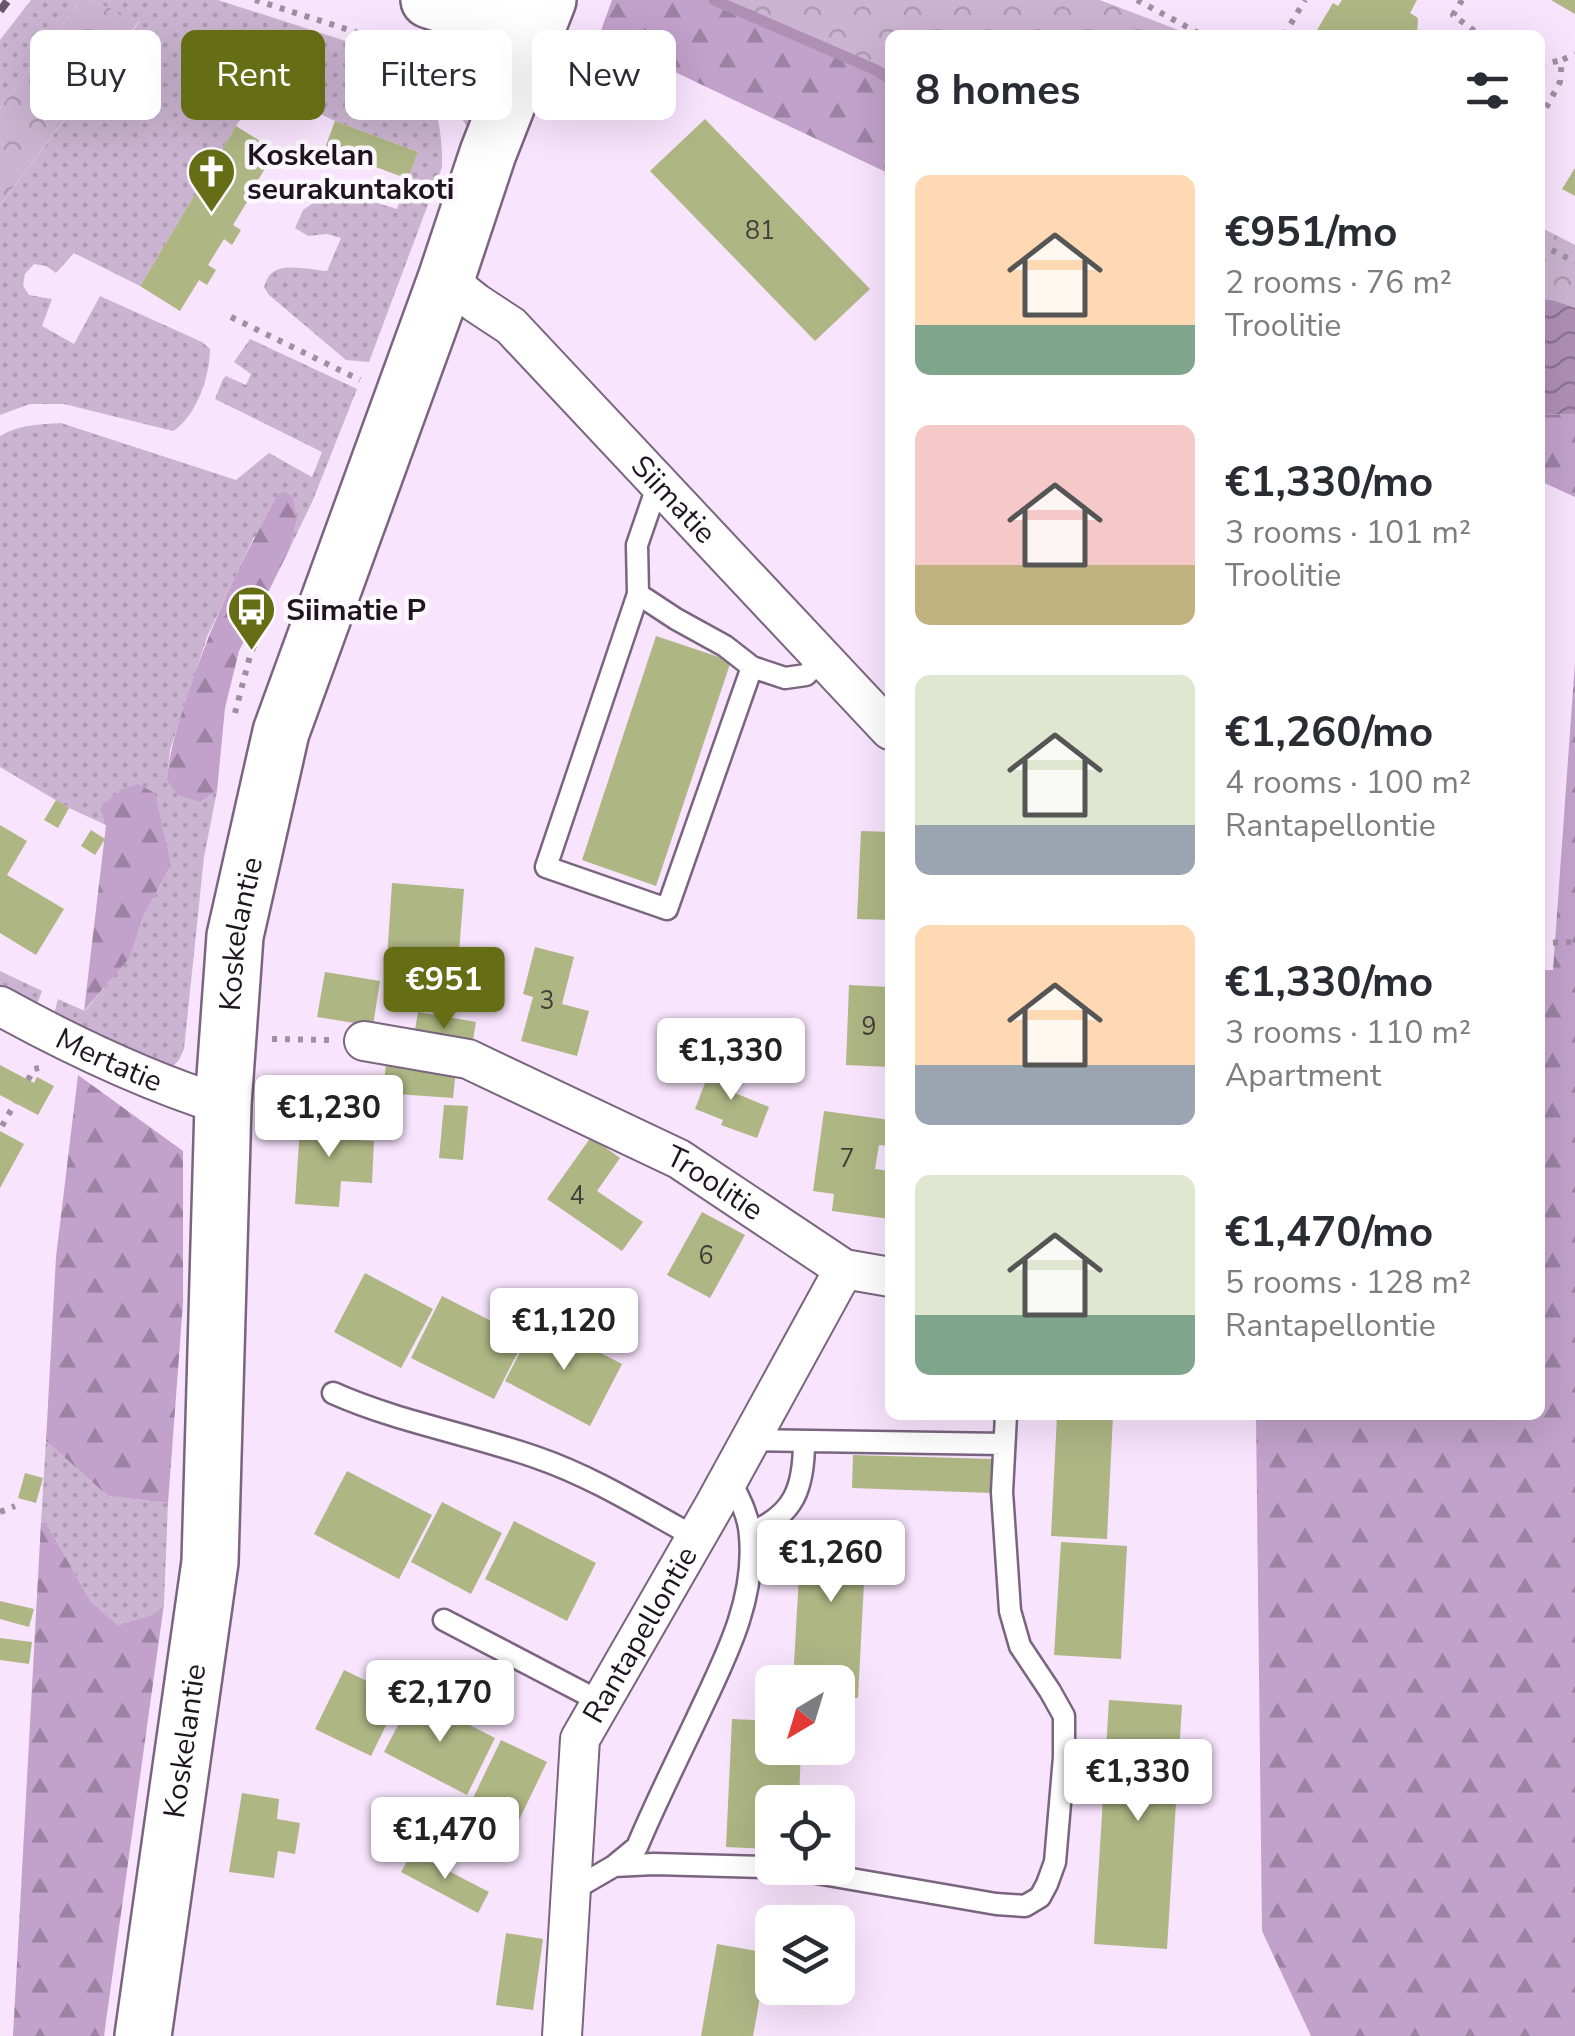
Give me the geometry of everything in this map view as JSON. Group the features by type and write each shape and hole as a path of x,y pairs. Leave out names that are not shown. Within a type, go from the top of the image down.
{"main road":[{"path":"429,0 541,17"},
{"name":"Koskelantie","path":"143,2036 210,1562 224,1105 235,936 282,732 488,153 541,17"}],"street":[{"name":"Siimatie","path":"446,279 511,326 885,720"},
{"name":"Mertatie","path":"0,1006 61,1039 183,1092 224,1105"},
{"name":"Troolitie","path":"364,1041 468,1058 679,1159 844,1269 885,1277"},
{"name":"Rantapellontie","path":"562,2036 580,1739 844,1269"}],"lane":[{"path":"658,481 637,545 638,594 546,867 667,908 752,667"},
{"path":"638,594 725,646 752,667 785,678 806,675 823,658"},
{"path":"333,1394 543,1459 696,1537"},
{"path":"614,1866 654,1864 805,1871 996,1904 1025,1906 1040,1897 1055,1862 1064,1716 1020,1646 1010,1611 1002,1492 1006,1420"},
{"path":"750,1440 1004,1444"},
{"path":"750,1532 771,1524 798,1492 804,1468 804,1441"},
{"path":"571,1891 614,1866 636,1847 725,1657 742,1611 750,1572 750,1532 729,1478"},
{"path":"444,1620 601,1702"}],"path":[{"path":"256,0 428,59 456,128"},
{"path":"1137,0 1193,30"},
{"path":"1287,30 1304,0"},
{"path":"1462,0 1453,15 1473,30"},
{"path":"1545,64 1575,54"},
{"path":"1545,110 1560,82 1562,60"},
{"path":"1545,247 1575,262"},
{"path":"231,317 375,387"},
{"path":"1545,943 1575,942"},
{"path":"255,1039 364,1041"},
{"path":"2,1126 15,1103"},
{"path":"0,1512 15,1506"}],"green space":[{"path":"31,0 81,0 58,30 30,30 30,68 0,108 0,40"},
{"path":"81,0 140,20 132,30 58,30"},
{"path":"89,0 218,0 311,30 181,30 181,120 240,120 140,286 74,253 56,273 34,264 25,274 23,286 29,295 52,299 42,326 74,344 100,296 202,342 210,349 200,394 189,416 173,431 64,404 30,404 0,415 0,205 65,120 161,120 161,30 133,30 140,21"},
{"path":"612,0 1099,0 1178,30 885,30 885,172 676,73 676,30 601,30"},
{"path":"714,0 1099,0 1178,30 885,30 885,76"},
{"path":"325,34 345,41 345,120 437,120 441,141 442,167 369,362 346,360 264,287 278,269 327,271 341,238 327,234 308,236 295,228 303,210 313,203 354,196 397,209 418,152 325,116"},
{"path":"30,68 30,120 64,120 0,205 0,108"},
{"path":"463,120 474,120 473,132"},
{"path":"1545,230 1575,245 1575,377 1545,361"},
{"path":"250,339 357,389 289,550 297,520 254,537 207,637 170,750 167,780 200,802 217,791 204,857 184,1049 171,1068 162,1068 54,1014 58,999 85,1011 130,956 143,917 171,865 0,767 0,436 22,427 61,423 236,480 269,453 312,477 322,452 215,399 226,376 246,385 251,374 234,362"},
{"path":"1575,414 1575,497 1545,483 1545,415"},
{"path":"286,492 293,498 297,520 289,550 239,651 225,708 217,791 200,802 178,795 167,780 175,735 229,590 279,493"},
{"path":"1575,662 1575,2036 1311,2036 1262,1931 1256,1420 1545,1420 1545,970 1553,970"},
{"path":"138,784 155,793 171,865 143,917 130,957 84,1011 106,825 100,808 120,790"},
{"path":"0,971 42,991 38,1002 30,1006 0,991"},
{"path":"78,1075 183,1151 183,1303 168,1503 108,1496 46,1441 56,1257"},
{"path":"46,1441 108,1496 168,1503 164,1604 154,1614 118,1627 91,1602 48,1526 41,1522"},
{"path":"41,1522 48,1526 91,1602 118,1626 154,1614 164,1604 104,2036 13,2036"}],"water":[{"path":"1545,300 1575,308 1575,414 1545,415"}],"building":[{"path":"1342,0 1417,0 1410,13 1418,18 1417,30 1317,30 1333,3 1338,6"},
{"path":"1551,0 1575,0 1575,14"},
{"path":"705,119 870,289 815,341 650,171"},
{"path":"335,121 418,152 408,179 325,148"},
{"name":"Koskelan seurakuntakoti","path":"236,126 276,151 258,180 269,187 259,203 250,197 233,225 241,230 232,245 224,239 208,265 216,270 207,285 199,280 180,311 140,286"},
{"path":"1575,168 1575,196 1562,189"},
{"path":"656,636 731,661 656,886 582,860"},
{"path":"56,800 69,808 58,828 44,820"},
{"path":"0,825 27,841 7,875 64,909 36,955 0,933"},
{"path":"91,830 105,839 95,855 81,846"},
{"path":"861,831 885,832 885,920 857,919"},
{"path":"392,883 464,889 458,964 387,959"},
{"path":"535,947 574,957 562,1004 589,1011 577,1056 521,1041 533,997 523,994"},
{"path":"325,972 380,981 373,1026 317,1017"},
{"path":"849,985 885,987 885,1067 846,1065"},
{"path":"418,1012 476,1022 471,1052 413,1042"},
{"path":"386,1063 456,1069 453,1098 383,1093"},
{"path":"0,1065 34,1083 37,1077 54,1086 38,1115 0,1095"},
{"path":"712,1065 741,1076 735,1093 769,1107 757,1138 721,1125 723,1120 695,1109"},
{"path":"444,1105 468,1106 463,1160 439,1158"},
{"path":"301,1110 343,1113 341,1139 374,1141 372,1183 341,1181 339,1207 295,1204"},
{"path":"824,1111 885,1119 885,1146 879,1145 875,1169 885,1170 885,1218 832,1211 834,1194 813,1191"},
{"path":"0,1131 24,1144 0,1188"},
{"path":"591,1137 620,1158 597,1191 643,1222 622,1251 547,1199"},
{"path":"702,1212 745,1235 710,1298 667,1275"},
{"path":"365,1273 433,1309 401,1368 334,1332"},
{"path":"442,1296 525,1338 494,1399 411,1358"},
{"path":"537,1320 622,1364 590,1426 505,1381"},
{"path":"1057,1420 1113,1420 1107,1539 1051,1536"},
{"path":"853,1455 992,1459 991,1493 852,1488"},
{"path":"347,1471 432,1515 399,1579 314,1534"},
{"path":"25,1473 43,1478 36,1503 18,1498"},
{"path":"442,1502 502,1533 471,1594 411,1562"},
{"path":"514,1521 596,1563 567,1621 485,1579"},
{"path":"802,1521 867,1525 858,1698 855,1665 794,1665"},
{"path":"1061,1542 1127,1546 1121,1659 1054,1655"},
{"path":"0,1601 34,1609 29,1627 0,1619"},
{"path":"0,1638 32,1642 29,1664 0,1660"},
{"path":"344,1670 400,1697 371,1756 315,1729"},
{"path":"413,1696 495,1738 467,1795 384,1752"},
{"path":"1109,1700 1182,1705 1167,1949 1094,1944"},
{"path":"732,1719 755,1720 755,1765 800,1765 800,1785 755,1785 755,1848 726,1847"},
{"path":"501,1740 547,1762 519,1820 473,1798"},
{"path":"242,1793 279,1799 277,1819 300,1823 295,1854 278,1851 274,1878 229,1872"},
{"path":"412,1852 489,1892 478,1913 401,1872"},
{"path":"506,1933 543,1939 533,2010 496,2005"},
{"path":"717,1944 755,1951 755,2005 759,2005 753,2036 701,2036"}],"waterway":[{"path":"714,0 885,76"}],"railway":[{"path":"0,11 8,0"}],"place":[{"name":"Koskelan seurakuntakoti","path":"212,214"},
{"name":"Siimatie P","path":"251,652"}]}
